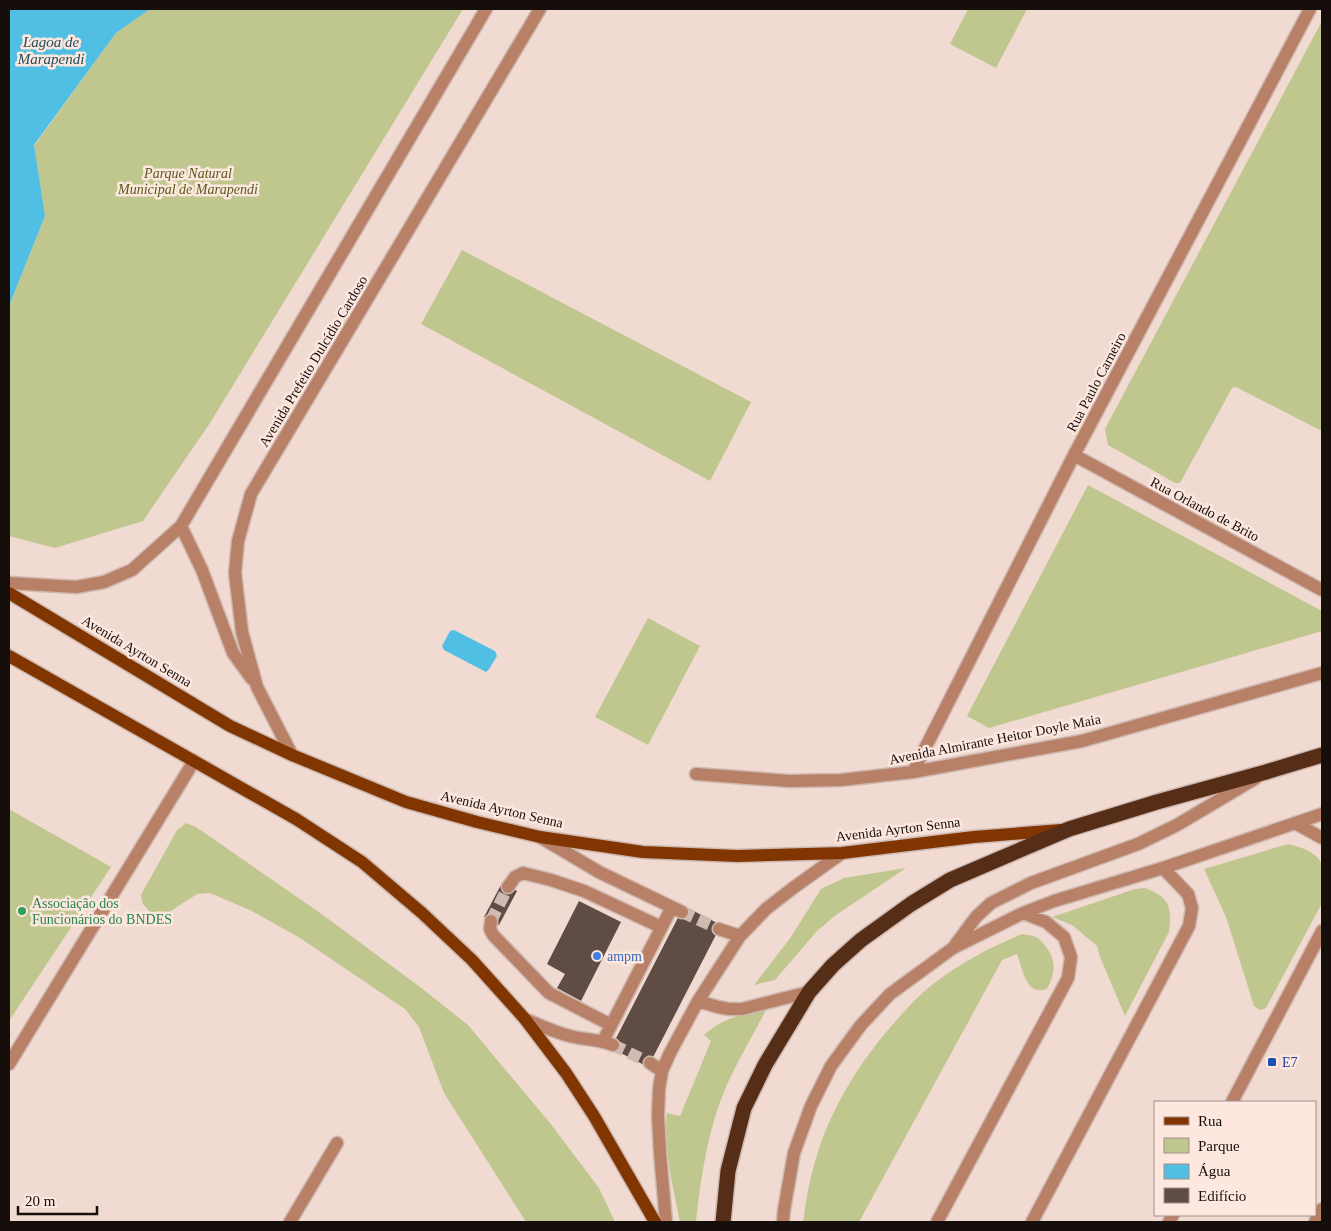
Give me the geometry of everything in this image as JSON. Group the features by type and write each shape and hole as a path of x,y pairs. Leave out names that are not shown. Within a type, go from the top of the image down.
{"highway":[{"name":"Avenida Ayrton Senna","path":"723,1222 728,1171 744,1108 765,1065 809,992 832,965 861,940 911,904 950,880 1069,829 1322,755"}],"main road":[{"name":"Avenida Ayrton Senna","path":"9,593 230,726 406,802 540,837 643,852 738,856 842,853 974,837 1069,829"},
{"path":"9,656 296,819 362,862 422,913 472,960 525,1019 566,1073 594,1116 655,1222"}],"street":[{"path":"9,583 76,587 104,582 132,570 181,526 486,9"},
{"name":"Avenida Prefeito Dulcídio Cardoso","path":"292,754 257,687 242,632 235,573 238,541 251,494 540,9"},
{"name":"Rua Paulo Carneiro","path":"913,772 1074,456 1310,9"},
{"name":"Rua Orlando de Brito","path":"1074,456 1322,590"},
{"path":"181,526 202,570 233,653 257,687"},
{"name":"Avenida Almirante Heitor Doyle Maia","path":"696,774 790,781 841,780 913,772 1082,741 1322,673"},
{"path":"9,1064 194,761"},
{"path":"954,948 976,916 991,903 1031,883 1138,844 1177,825 1266,772"},
{"path":"783,1222 794,1153 811,1106 832,1066 861,1025 890,994 954,948 1023,913 1054,901 1163,868 1322,814"},
{"path":"1295,823 1322,838"},
{"path":"525,1019 553,1032 608,1043 611,1025 661,927 677,909 599,872 540,837"},
{"path":"666,1222 658,1116 658,1090 662,1071 670,1053 698,1002 740,936 761,914 793,888 842,853"},
{"path":"1032,1222 1189,926 1192,908 1188,894 1163,868"},
{"path":"508,886 515,877 523,873 551,880 584,891 661,927"},
{"path":"938,1222 1068,978 1071,957 1064,937 1046,922 1023,913"},
{"path":"491,920 490,929 494,935 549,993 611,1025"},
{"path":"718,929 740,936"},
{"path":"1233,1101 1322,931"},
{"path":"698,1002 718,1008 742,1009 809,992"},
{"path":"650,1063 662,1071"},
{"path":"290,1222 337,1144"},
{"path":"1315,1222 1322,1209"}],"green space":[{"name":"Parque Natural Municipal de Marapendi","path":"150,9 463,9 210,423 143,521 55,548 9,536 9,306 45,216 34,146 116,33"},
{"path":"968,9 1027,9 996,68 950,44"},
{"path":"1322,21 1322,431 1236,387 1232,388 1180,483 1175,483 1108,445 1105,429"},
{"path":"462,250 751,402 710,481 421,324"},
{"path":"1088,485 1322,611 1322,631 989,728 967,716"},
{"path":"648,618 700,646 648,745 595,717"},
{"path":"9,809 111,867 9,1021"},
{"path":"186,823 196,827 323,915 468,1025 550,1123 599,1188 615,1222 526,1222 444,1093 419,1027 405,1009 300,938 252,911 210,893 197,894 166,914 150,912 143,904 141,895 177,830"},
{"path":"1288,844 1313,853 1320,860 1322,865 1322,903 1266,1008 1260,1010 1254,1006 1226,917 1204,869"},
{"path":"906,868 836,915 817,931 775,980 754,985 791,937 821,889 844,878"},
{"path":"1145,888 1160,895 1168,904 1170,916 1169,932 1125,1016 1097,946 1072,925 1052,917 1135,889"},
{"path":"1022,934 1039,939 1050,952 1054,968 1047,989 1034,989 1029,985 1023,974 1017,954 1002,960 859,1222 803,1222 812,1172 823,1137 839,1101 871,1052 908,1007 933,984 975,956"},
{"path":"760,1009 765,1012 730,1078 714,1119 703,1171 696,1222 680,1222 666,1141 667,1113 680,1116 711,1041 704,1035 723,1022"}],"water":[{"name":"Lagoa de Marapendi","path":"9,9 150,9 116,33 34,145 45,216 9,306"},
{"path":"454,630 495,651 497,656 486,672 444,650 442,646 450,631"}],"building":[{"path":"502,883 517,891 499,925 484,917"},
{"path":"579,901 621,922 581,1001 557,988 565,974 547,964"},
{"path":"684,906 721,925 648,1067 611,1048"}],"tunnel":[{"path":"491,921 508,887"},
{"path":"682,912 719,929"},
{"path":"613,1045 650,1063"}],"place":[{"name":"Associação dos Funcionários do BNDES","path":"22,911"},
{"name":"ampm","path":"597,956"},
{"name":"E7","path":"1272,1062"}]}
